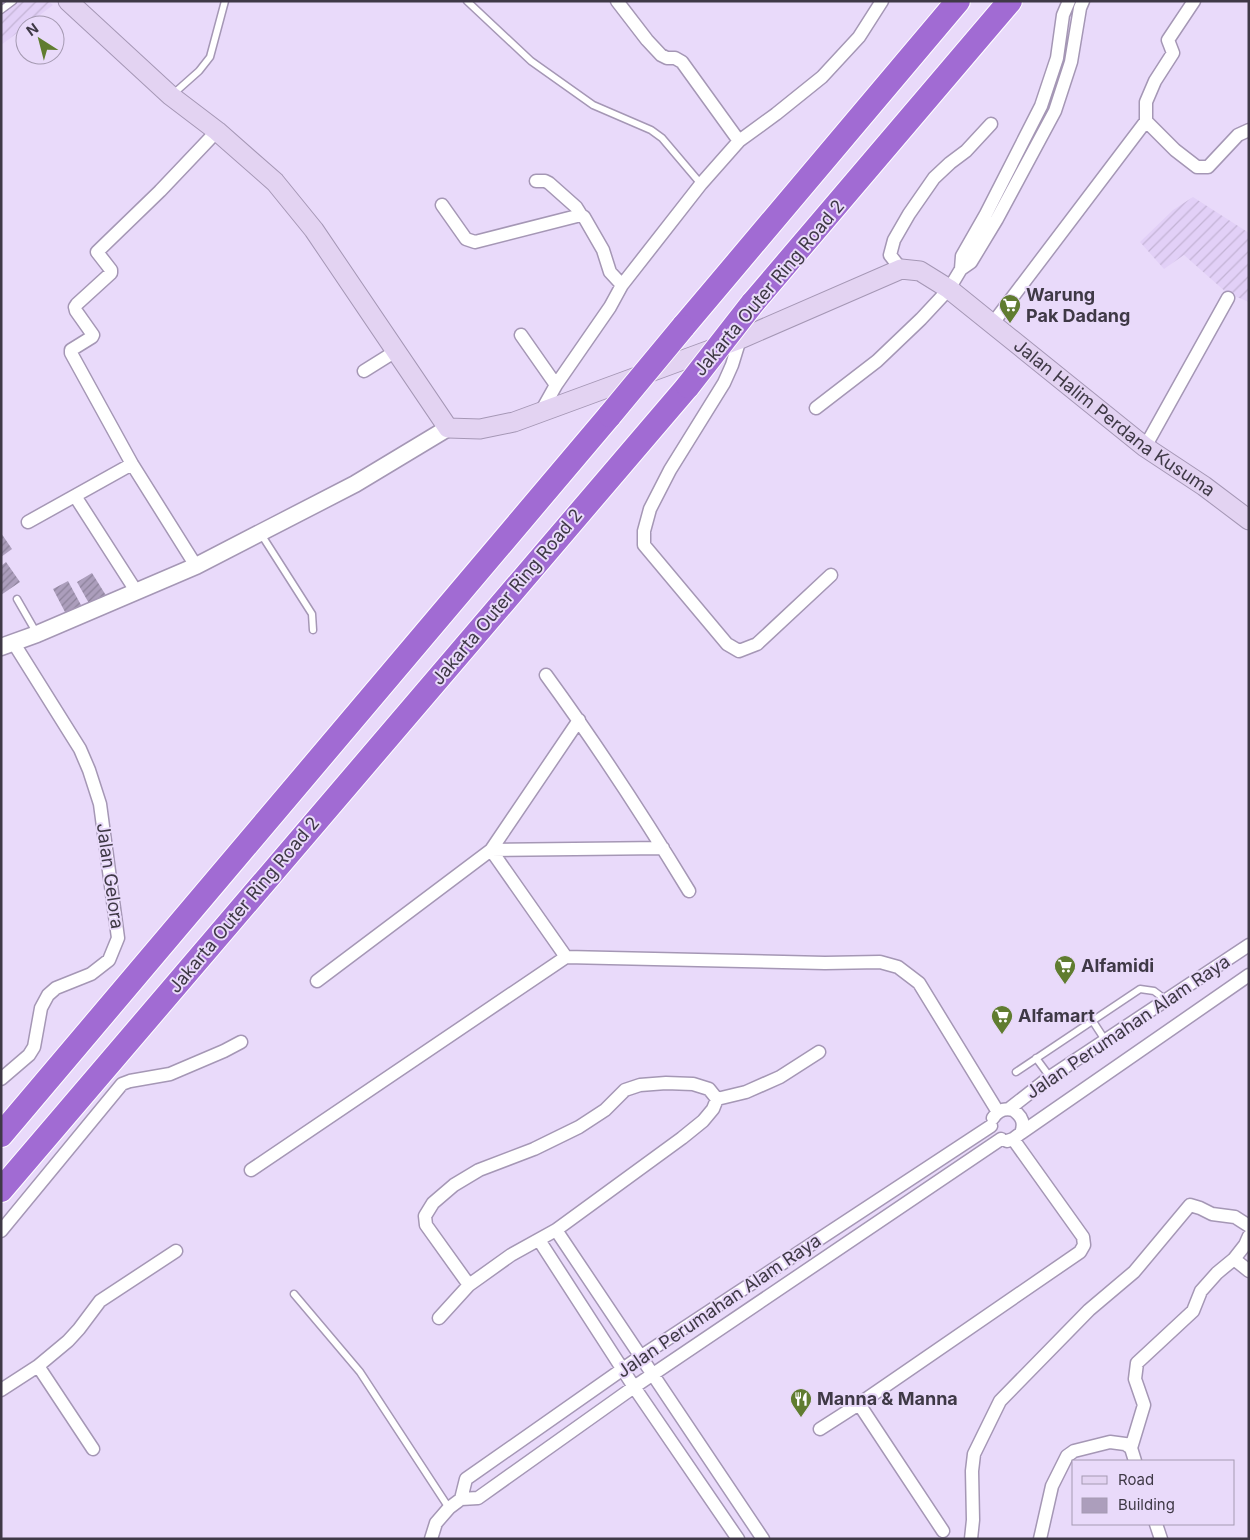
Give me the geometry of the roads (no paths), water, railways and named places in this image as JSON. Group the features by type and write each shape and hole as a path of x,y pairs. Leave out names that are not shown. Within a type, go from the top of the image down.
{"highway":[{"name":"Jakarta Outer Ring Road 2","path":"1,1135 958,1"},
{"name":"Jakarta Outer Ring Road 2","path":"1,1190 688,386 752,304 1010,1"}],"main road":[{"path":"68,1 171,96 216,131 274,182 309,223 448,428 480,429 514,422 542,410 740,339 901,269"},
{"name":"Jalan Halim Perdana Kusuma","path":"901,269 920,271 949,288 1145,448 1204,486 1249,520"}],"street":[{"path":"617,1 661,55 667,58 675,58 682,62 739,141"},
{"path":"542,410 556,385 610,307 622,285 701,184 739,141 822,77 859,37 882,1"},
{"path":"961,269 962,256 986,214 1041,106 1057,58 1063,15 1069,1"},
{"path":"816,408 877,361 921,319 949,288 961,269 971,262 997,219 1055,111 1071,62 1080,8 1083,1"},
{"path":"993,323 1146,121 1146,102 1155,81 1173,53 1168,40 1194,1"},
{"path":"1146,121 1196,168 1208,167 1238,135 1249,130"},
{"path":"901,269 890,255 894,240 909,214 934,178 966,151 991,124"},
{"path":"196,566 132,464 71,350 93,335 75,307 111,273 111,270 97,252 160,191 216,131"},
{"path":"536,181 549,183 576,207 603,250 610,272 622,285"},
{"path":"442,205 466,239 475,242 581,215"},
{"path":"1145,448 1228,298"},
{"path":"521,335 556,385"},
{"path":"740,339 724,383 670,470 650,509 644,530 644,545 727,644 738,651 757,644 831,576"},
{"path":"364,371 396,351"},
{"path":"7,644 37,634 196,566 355,484 448,428"},
{"path":"28,522 132,464"},
{"path":"75,496 136,591"},
{"name":"Jalan Gelora","path":"1,1080 29,1055 34,1047 42,1008 48,995 56,988 90,974 109,960 118,938 100,804 92,778 80,749 7,644"},
{"path":"546,675 578,720 690,891"},
{"path":"317,981 491,850 578,720"},
{"path":"491,850 663,848"},
{"path":"491,850 566,957"},
{"name":"Jalan Perumahan Alam Raya","path":"1003,1111 1050,1077 1249,945"},
{"path":"251,1170 566,957 825,963 880,962 898,968 919,983 1003,1111"},
{"name":"Jalan Perumahan Alam Raya","path":"431,1539 436,1523 448,1508 461,1499 478,1498 652,1374 1012,1137 1249,975"},
{"path":"1,1231 122,1084 170,1074 224,1052 241,1042"},
{"path":"717,1099 746,1092 780,1077 819,1052"},
{"path":"469,1285 426,1225 425,1216 433,1203 454,1185 479,1170 534,1149 578,1128 605,1110 625,1090 640,1085 666,1083 701,1085 709,1089 717,1099"},
{"path":"439,1318 469,1285 511,1255 556,1230 703,1121 713,1110 717,1099"},
{"path":"1003,1111 1017,1113 1022,1120 1023,1124 1012,1137 996,1136 991,1126 992,1120 1003,1111"},
{"name":"Jalan Perumahan Alam Raya","path":"461,1499 466,1479 622,1369 991,1126"},
{"path":"820,1429 1080,1252 1084,1246 1083,1237 1012,1137"},
{"path":"971,1539 974,1454 1000,1401 1089,1310 1134,1272 1190,1205 1212,1214 1235,1217 1249,1226"},
{"path":"556,1230 763,1539"},
{"path":"1135,1460 1132,1448 1144,1405 1135,1379 1137,1362 1192,1312 1201,1291 1217,1273 1234,1259 1245,1245 1249,1236"},
{"path":"539,1240 622,1369 738,1539"},
{"path":"1,1390 38,1366 68,1341 100,1301 176,1251"},
{"path":"1234,1259 1249,1271"},
{"path":"38,1366 93,1449"},
{"path":"859,1404 943,1531"},
{"path":"1040,1539 1052,1486 1068,1456 1074,1451 1110,1442 1125,1444 1132,1448"},
{"path":"1156,1525 1161,1539"}],"lane":[{"path":"1,10 13,1"},
{"path":"171,96 199,71 210,56 225,1"},
{"path":"467,1 531,61 577,94 604,111 651,130 662,138 701,184"},
{"path":"260,533 312,614 313,630"},
{"path":"16,599 37,634"},
{"path":"1016,1072 1140,990 1154,991 1166,1000"},
{"path":"1092,1020 1105,1040"},
{"path":"1036,1058 1050,1077"},
{"path":"294,1294 360,1372 448,1508"}],"place":[{"name":"Warung Pak Dadang","path":"1010,324"},
{"name":"Alfamidi","path":"1065,985"},
{"name":"Alfamart","path":"1002,1035"},
{"name":"Manna & Manna","path":"801,1418"}]}
